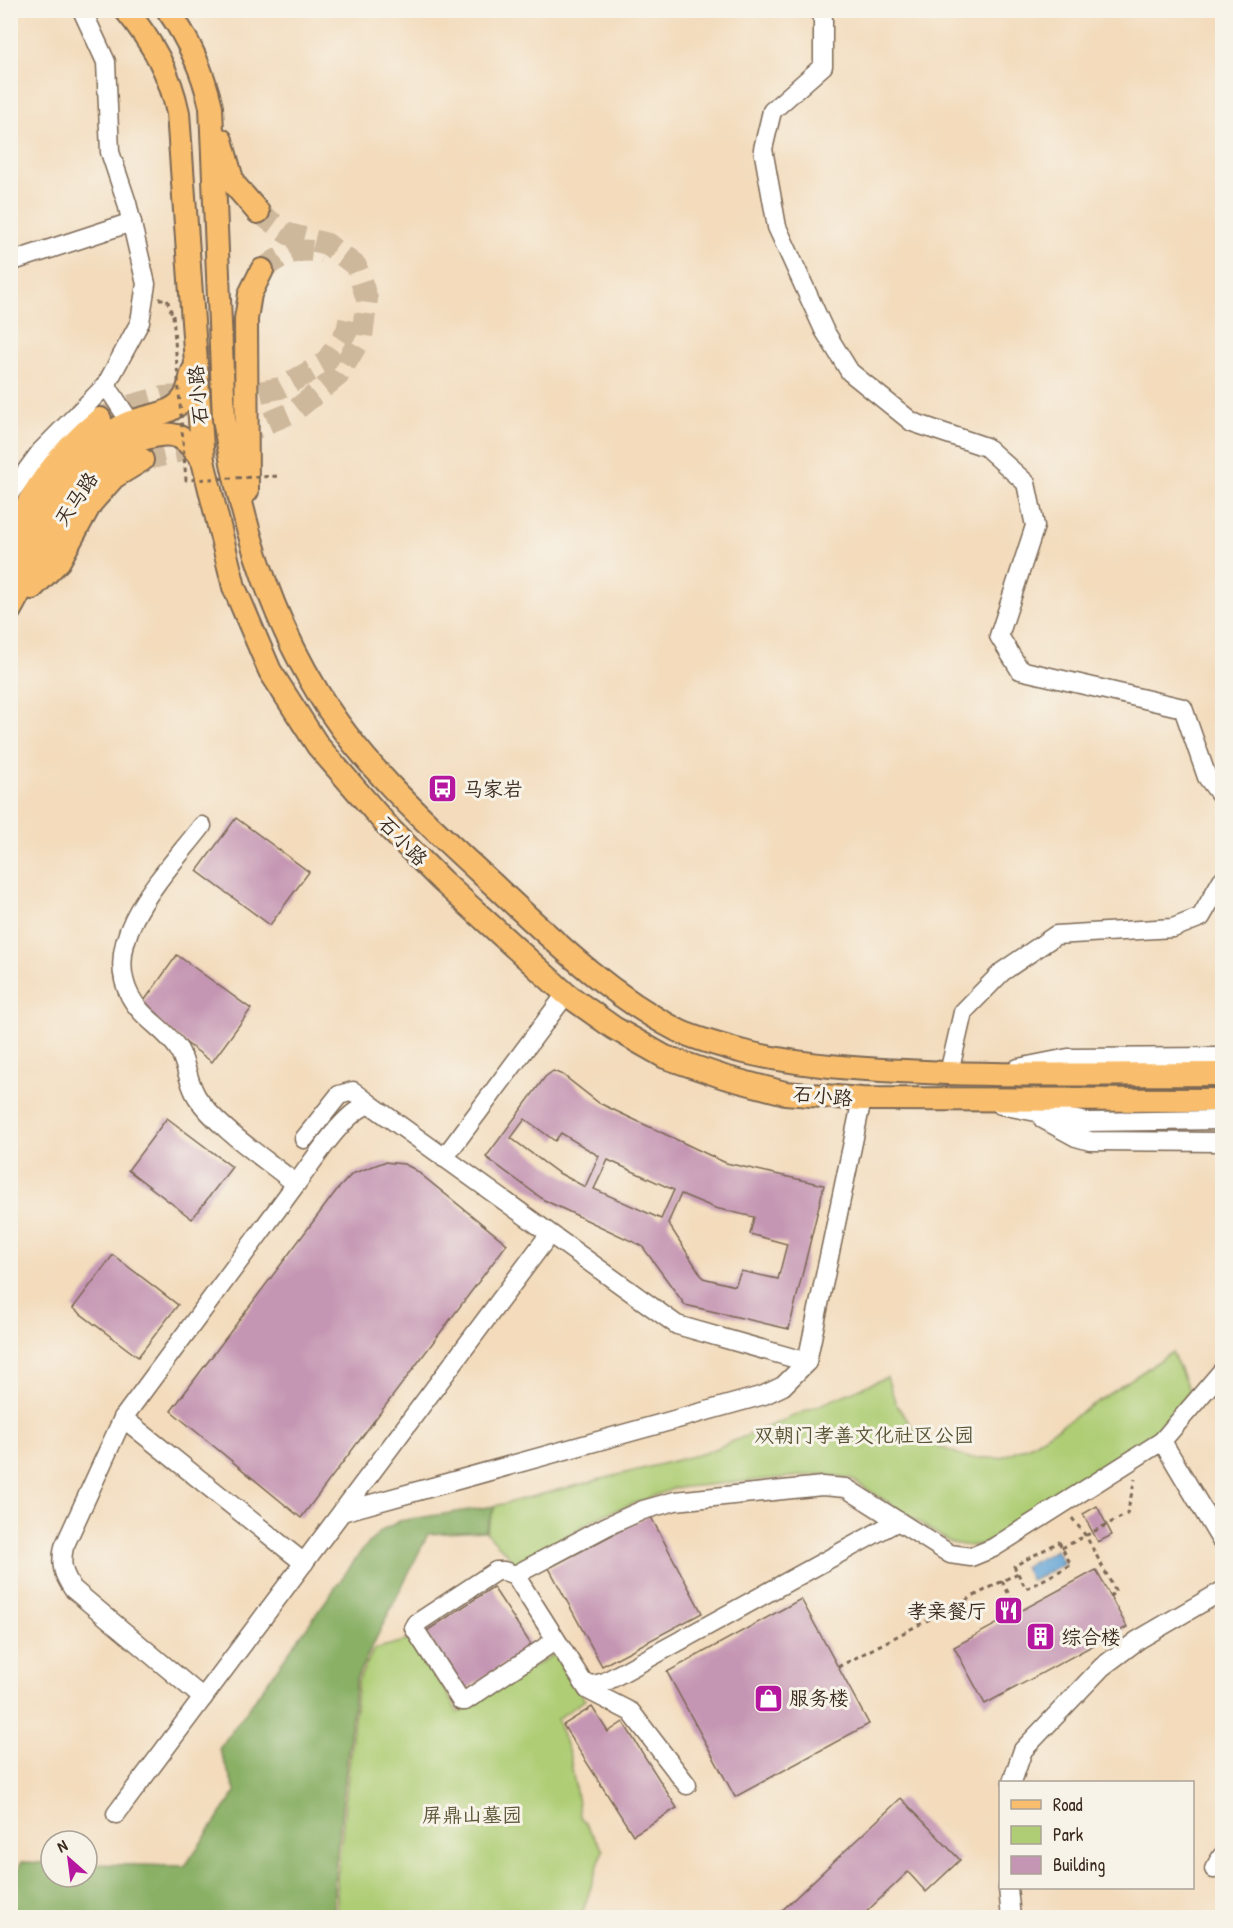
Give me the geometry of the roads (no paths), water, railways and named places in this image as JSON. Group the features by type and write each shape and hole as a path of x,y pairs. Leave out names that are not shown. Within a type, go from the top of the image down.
{"main road":[{"name":"石小路","path":"126,10 154,47 174,92 178,113 203,461 234,587 270,671 318,746 391,830 442,881 566,994 614,1028 675,1060 724,1077 785,1093 862,1099 1222,1100"},
{"name":"石小路","path":"168,10 183,31 196,58 211,107 224,419 231,462 247,526 279,618 318,693 369,760 432,826 586,971 630,1002 679,1031 737,1050 794,1064 862,1071 988,1075 1222,1074"},
{"path":"211,107 233,183 258,212"},
{"path":"247,526 246,319 250,294 262,270"},
{"name":"天马路","path":"10,571 63,482 90,449 123,425 162,414 184,398 195,364"},
{"path":"12,532 49,472 80,435 100,419"},
{"name":"天马路","path":"11,609 77,492 102,462 131,442 165,432 188,440 203,461"},
{"path":"11,609 59,561 91,503 114,477 142,460"}],"street":[{"path":"10,493 41,451 106,385 140,322 146,284 132,222 110,152 106,62 82,10"},
{"path":"818,10 823,19 823,66 772,111 763,149 777,227 824,330 850,372 912,422 986,447 1026,483 1035,526 999,636 1020,670 1183,708 1207,777 1222,797"},
{"path":"10,262 132,222"},
{"path":"106,385 131,423"},
{"path":"202,826 139,909 127,934 122,957 123,978 130,997 144,1016 178,1050 192,1088 207,1110 296,1184"},
{"path":"949,1073 963,1012 1002,972 1056,935 1173,928 1201,917 1222,880"},
{"path":"444,1158 566,994"},
{"path":"988,1075 1068,1058 1222,1057"},
{"path":"304,1139 339,1095 346,1091 353,1091 549,1235 677,1325 807,1362"},
{"path":"342,1512 764,1395 783,1386 807,1362 862,1099"},
{"path":"975,1100 1087,1122 1222,1120"},
{"path":"203,1698 73,1589 64,1577 61,1562 64,1547 123,1418 296,1184 348,1119 362,1106 370,1104"},
{"path":"1031,1112 1062,1131 1089,1141 1222,1142"},
{"path":"116,1814 549,1235"},
{"path":"514,1575 607,1526 643,1510 675,1501 822,1486 846,1488 950,1554 971,1557 993,1548 1162,1441 1222,1371"},
{"path":"123,1418 304,1563"},
{"path":"1162,1441 1222,1542"},
{"path":"584,1683 594,1685 606,1682 898,1521"},
{"path":"556,1640 465,1701 458,1698 414,1628 417,1623 496,1571 504,1570 514,1575 584,1683 588,1690 631,1712 687,1785"},
{"path":"1012,1781 1023,1750 1102,1667 1138,1640 1222,1591"},
{"path":"1008,1889 1011,1917"}],"water":[{"path":"1056,1550 1064,1564 1031,1581 1024,1567"}],"tunnel":[{"path":"142,460 223,442 293,412 338,376 362,336 367,299 356,266 327,244 288,234 258,212"},
{"path":"262,270 290,253 298,251 323,253"},
{"path":"100,419 125,407 162,397 255,393 280,388 325,363 347,331 351,313"}],"place":[{"name":"马家岩","path":"442,789"},
{"name":"孝亲餐厅","path":"1008,1611"},
{"name":"综合楼","path":"1040,1637"},
{"name":"服务楼","path":"768,1698"}],"park label":[{"name":"双朝门孝善文化社区公园","path":"864,1435"},
{"name":"屏鼎山墓园","path":"472,1815"}]}
